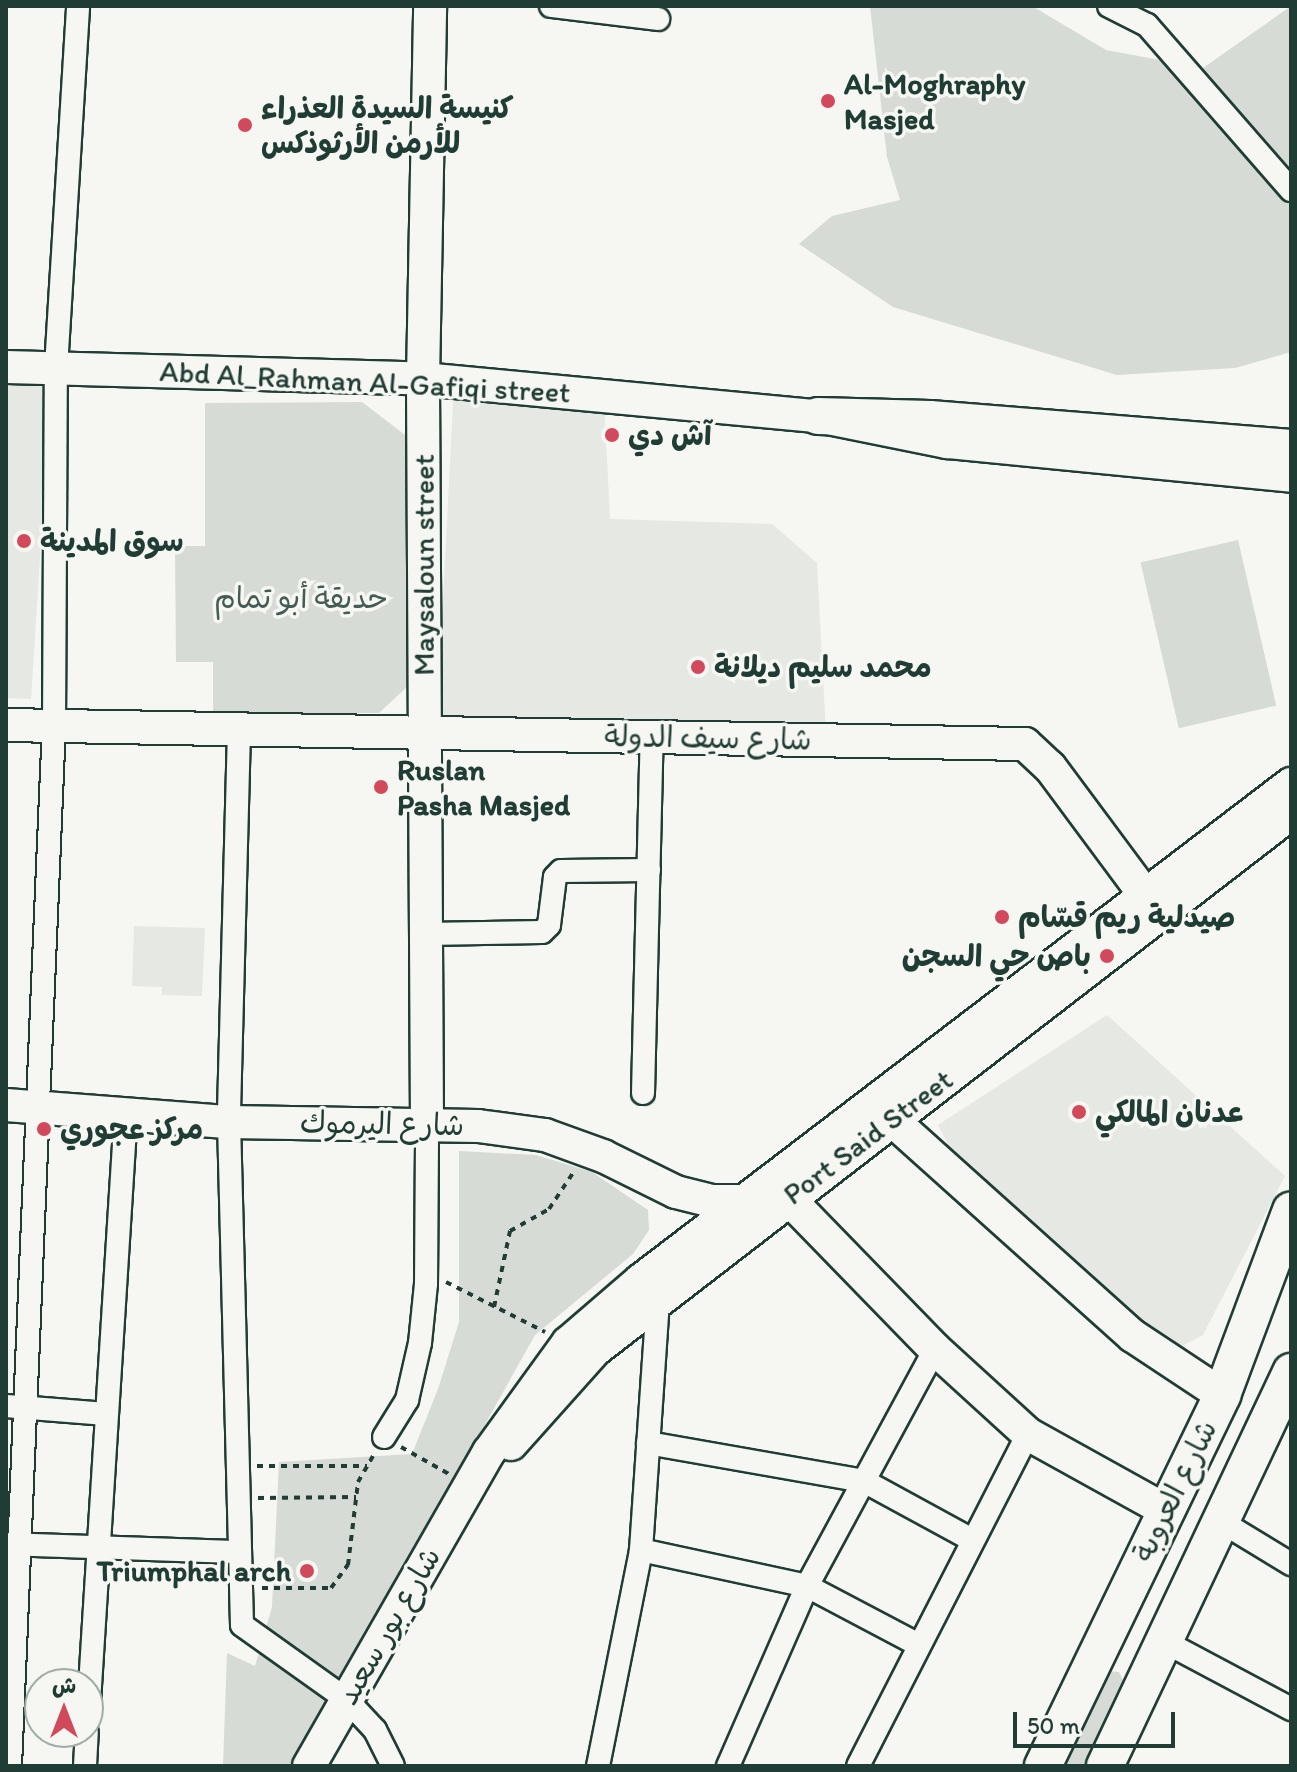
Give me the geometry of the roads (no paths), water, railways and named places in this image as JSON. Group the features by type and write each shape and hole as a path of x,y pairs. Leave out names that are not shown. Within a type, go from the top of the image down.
{"main road":[{"name":"Maysaloun street","path":"427,1123 423,379 430,6"},
{"name":"Abd Al_Rahman Al-Gafiqi street","path":"6,367 423,379 818,416 947,442 1291,476"},
{"path":"818,416 930,419 1291,448"},
{"name":"شارع سيف الدولة","path":"6,725 1025,744 1050,767 1145,895"},
{"path":"469,1486 568,1343 744,1201 1291,784"},
{"name":"Port Said Street","path":"469,1486 547,1409 595,1350 658,1303 787,1197 1291,813"},
{"name":"شارع اليرموك","path":"6,1105 40,1105 229,1122 427,1123 545,1135 589,1151 676,1192 711,1201 744,1201"},
{"path":"891,1119 1133,1336 1222,1395 1291,1269"},
{"path":"787,1197 935,1349 1028,1434 1165,1510"},
{"name":"شارع العروبة","path":"1043,1766 1222,1395 1291,1210"},
{"path":"1281,1411 1291,1349"},
{"name":"شارع العروبة","path":"1105,1766 1222,1522 1281,1411 1291,1372"},
{"name":"شارع بور سعيد","path":"309,1766 469,1486"}],"street":[{"path":"10,1766 17,1407 40,1105 54,726 56,368 78,6"},
{"path":"551,6 658,19"},
{"path":"1109,6 1147,25 1291,190"},
{"path":"239,730 229,1122 242,1625 347,1700 375,1730 393,1766"},
{"path":"643,1093 652,737"},
{"path":"426,934 542,932 549,925 554,881 561,871 649,870"},
{"path":"91,1668 126,1112"},
{"path":"384,1437 410,1386 426,1272 427,1123"},
{"path":"598,1766 641,1550 658,1303"},
{"path":"728,1766 807,1586 935,1349"},
{"path":"17,1407 105,1414"},
{"path":"858,1766 917,1644 1028,1434"},
{"path":"648,1443 864,1481 972,1540"},
{"path":"1222,1522 1291,1564"},
{"path":"14,1545 238,1552"},
{"path":"641,1550 807,1586 917,1644"},
{"path":"1165,1642 1291,1709"}],"place":[{"name":"Al-Moghraphy Masjed","path":"828,101"},
{"name":"كنيسة السيدة العذراء للأرمن الأرثوذكس","path":"245,125"},
{"name":"آش دي","path":"612,435"},
{"name":"سوق المدينة","path":"24,541"},
{"name":"محمد سليم ديلانة","path":"698,667"},
{"name":"Ruslan Pasha Masjed","path":"381,787"},
{"name":"صيدلية ريم قسّام","path":"1002,917"},
{"name":"باص حي السجن","path":"1107,956"},
{"name":"عدنان المالكي","path":"1079,1112"},
{"name":"مركز عجوري","path":"44,1129"},
{"name":"Triumphal arch","path":"307,1571"}],"park label":[{"name":"حديقة أبو تمام","path":"301,598"}]}
